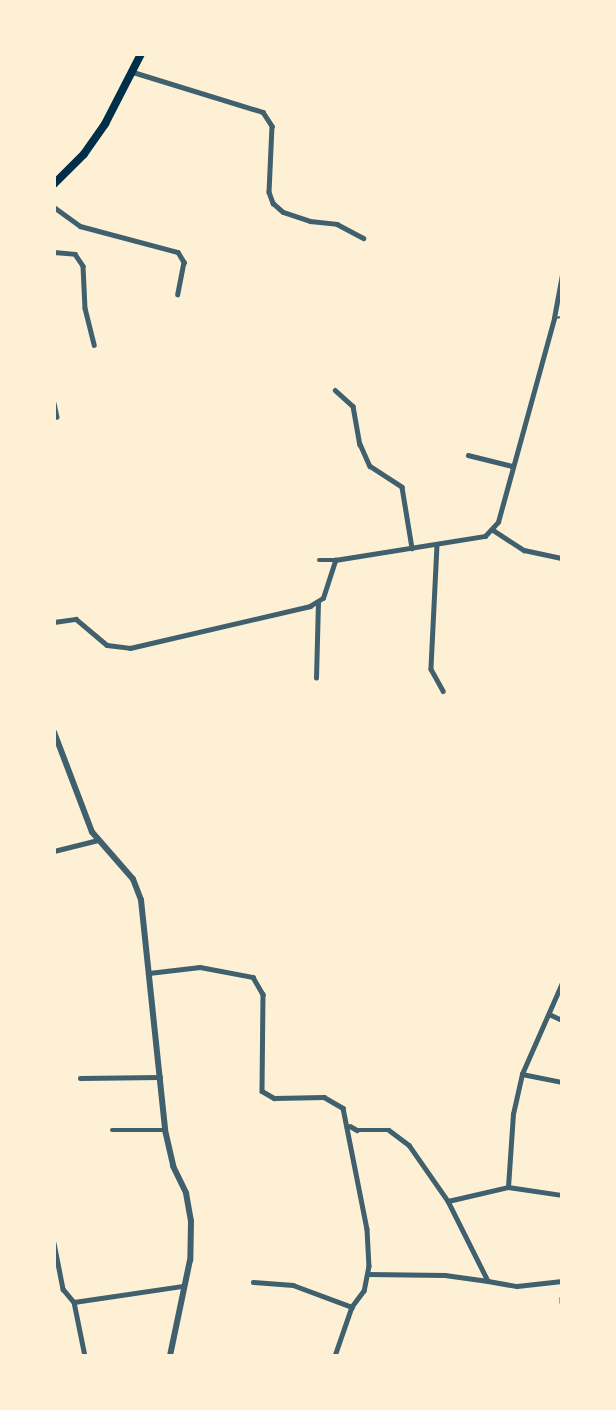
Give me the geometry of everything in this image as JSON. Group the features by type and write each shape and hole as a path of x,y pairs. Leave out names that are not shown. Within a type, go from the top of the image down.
{"main road":[{"path":"54,184 84,154 133,72 141,54"}],"street":[{"path":"133,72 263,112 272,126 269,192 273,203 283,212 310,221 338,224 363,238"},
{"path":"54,207 80,226 182,254 178,294"},
{"path":"54,252 75,254 83,266 85,308 94,345"},
{"path":"319,560 335,560 475,540 493,530 554,318 562,275"},
{"path":"335,390 353,406 360,444 370,466 402,487 412,548"},
{"path":"54,403 57,417"},
{"path":"468,455 512,466"},
{"path":"493,530 524,550 562,558"},
{"path":"437,545 430,669 443,691"},
{"path":"54,622 76,619 108,645 121,649 286,613 318,602 323,598 335,560"},
{"path":"316,678 318,602"},
{"path":"54,732 62,748 85,819 98,840 138,890 165,1130 172,1166 186,1192 191,1221 190,1260 170,1356"},
{"path":"54,751 62,748"},
{"path":"54,851 98,840"},
{"path":"149,973 200,967 253,977 263,994 262,1091 274,1098 332,1099 344,1108 350,1126 367,1229 368,1274 364,1291 352,1307 335,1356"},
{"path":"508,1187 513,1114 522,1074 562,983"},
{"path":"549,1014 562,1020"},
{"path":"522,1074 562,1082"},
{"path":"80,1078 160,1077"},
{"path":"350,1126 397,1133 448,1201 488,1281"},
{"path":"112,1130 165,1130"},
{"path":"448,1201 508,1187 562,1196"},
{"path":"54,1243 63,1289 74,1302 84,1356"},
{"path":"368,1274 445,1275 517,1286 562,1281"},
{"path":"254,1282 292,1285 352,1307"},
{"path":"74,1302 183,1286"}],"lane":[{"path":"554,318 562,317"}]}
